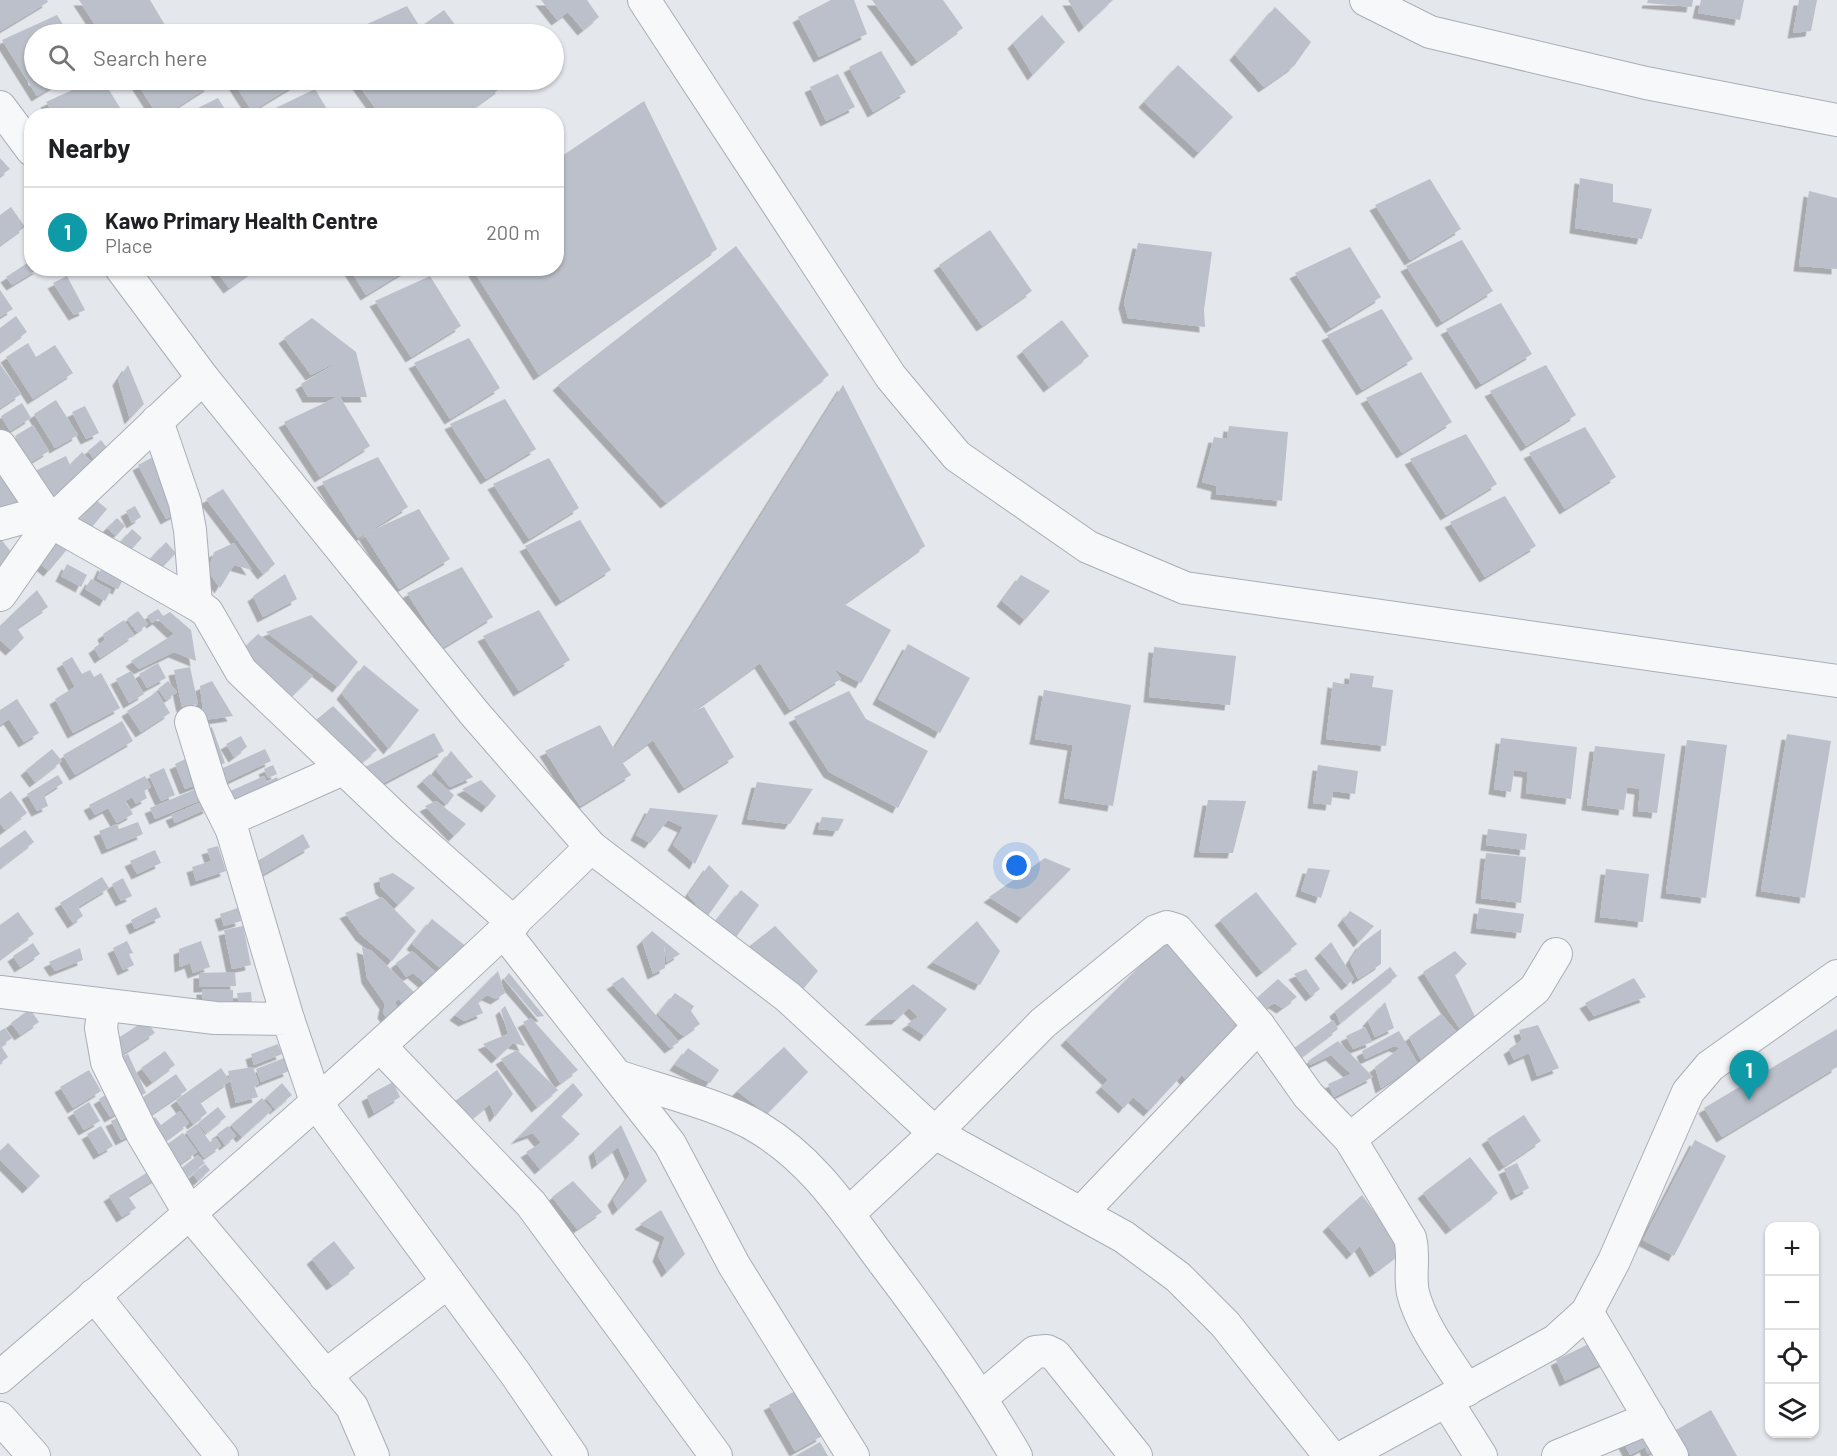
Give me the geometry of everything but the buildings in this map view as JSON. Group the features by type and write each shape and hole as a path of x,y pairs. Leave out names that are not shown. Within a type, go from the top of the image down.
{"street":[{"path":"644,0 891,377 957,456 1088,547 1185,588 1837,681"},
{"path":"1366,0 1430,32 1646,83 1837,120"},
{"path":"0,108 24,140"},
{"path":"127,276 203,378 474,714 591,848 789,997 935,1133 1124,1237 1178,1277 1225,1324 1330,1456"},
{"path":"0,595 47,517 203,378"},
{"path":"157,421 185,503 190,530 196,604"},
{"path":"0,446 47,517 207,612 242,671 509,927 617,1076 670,1144 734,1265 853,1456"},
{"path":"0,524 47,517"},
{"path":"191,722 212,790 232,830 288,1020 317,1104 572,1456"},
{"path":"232,830 233,818 241,813 343,769"},
{"path":"0,1377 317,1104 591,848"},
{"path":"848,1214 935,1133 1043,1023 1156,931 1167,927 1177,930 1259,1026 1308,1095 1350,1139 1410,1238 1414,1252 1412,1290 1420,1316 1457,1396 1481,1456"},
{"path":"1350,1139 1535,989 1556,954"},
{"path":"1345,1456 1555,1341 1587,1312 1614,1261 1688,1092 1710,1066 1837,975"},
{"path":"0,992 215,1018 288,1020"},
{"path":"104,1005 101,1028 107,1062 142,1133 190,1214 352,1407 373,1456"},
{"path":"1081,1213 1259,1026"},
{"path":"380,1046 531,1204 716,1456"},
{"path":"617,1076 756,1126 786,1146 817,1173 921,1312 981,1398 1016,1456"},
{"path":"325,1376 448,1282"},
{"path":"94,1295 222,1456"},
{"path":"1587,1312 1672,1456"},
{"path":"981,1398 1035,1352 1047,1350 1055,1355 1136,1456"},
{"path":"0,1418 34,1456"},
{"path":"1558,1456 1650,1418"}],"place":[{"name":"Kawo Primary Health Centre","path":"1749,1100"}]}
